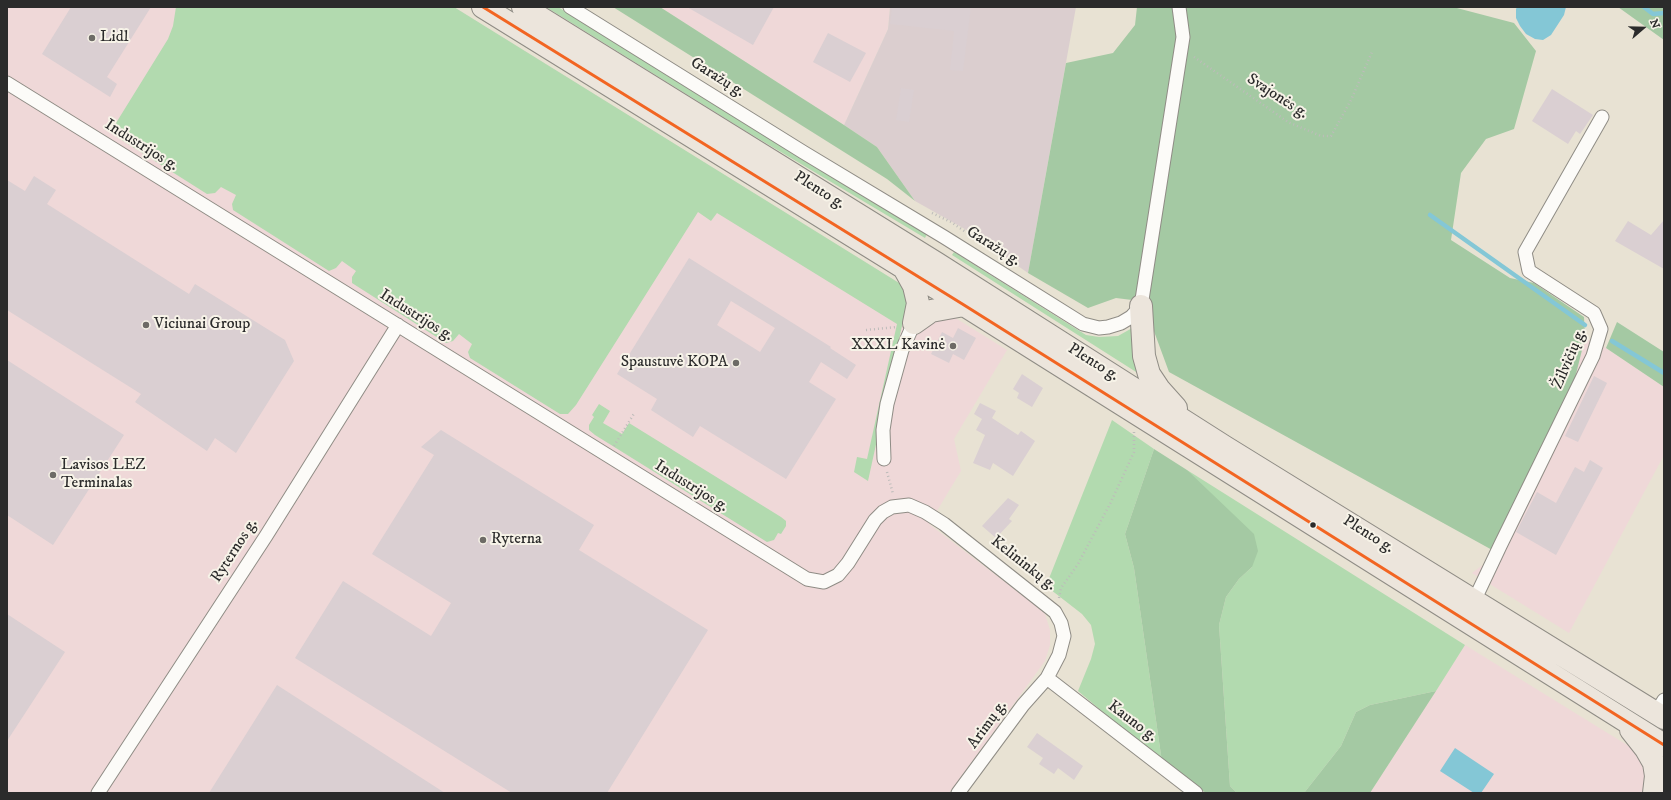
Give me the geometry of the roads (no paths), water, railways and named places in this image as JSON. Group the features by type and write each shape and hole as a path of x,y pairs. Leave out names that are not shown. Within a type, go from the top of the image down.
{"highway":[{"name":"Plento g.","path":"483,7 964,305 1664,745"},
{"name":"Plento g.","path":"523,7 936,263 1193,427 1474,601 1661,710"},
{"path":"904,268 914,286 918,303 914,324"},
{"path":"914,324 931,311 964,305"},
{"path":"1141,306 1144,356 1149,374 1159,389 1193,427"},
{"path":"1623,720 1646,749 1654,763 1656,776 1654,793"}],"street":[{"name":"Garažų g.","path":"570,7 1083,324 1099,328 1114,326 1131,317 1141,306"},
{"path":"1141,306 1183,38 1180,7"},
{"name":"Industrijos g.","path":"7,83 807,579 824,582 838,576 875,520 883,512 896,506 909,504"},
{"name":"Žilvičių g.","path":"1474,601 1593,356 1601,329 1594,313 1529,271 1525,252 1602,117"},
{"path":"884,459 883,430 886,404 902,350 914,324"},
{"name":"Ryternos g.","path":"98,793 266,536 398,325"},
{"name":"Kelininkų g.","path":"909,504 944,524 1055,612 1061,623 1064,636 1059,656 1047,678"},
{"name":"Arimų g.","path":"958,793 1023,705 1047,678"},
{"name":"Kauno g.","path":"1047,678 1196,793"}],"water":[{"path":"1517,7 1566,7 1564,15 1551,35 1543,40 1535,39 1526,34 1516,18"},
{"path":"1455,748 1494,774 1481,793 1474,793 1440,771"}],"waterway":[{"path":"1644,7 1653,14 1664,13"},
{"path":"1430,215 1585,325"},
{"path":"1612,341 1664,373"}],"place":[{"name":"Lidl","path":"92,38"},
{"name":"Viciunai Group","path":"146,325"},
{"name":"XXXL Kavinė","path":"953,346"},
{"name":"Spaustuvė KOPA","path":"736,363"},
{"name":"Lavisos LEZ Terminalas","path":"53,475"},
{"name":"Ryterna","path":"483,540"}]}
